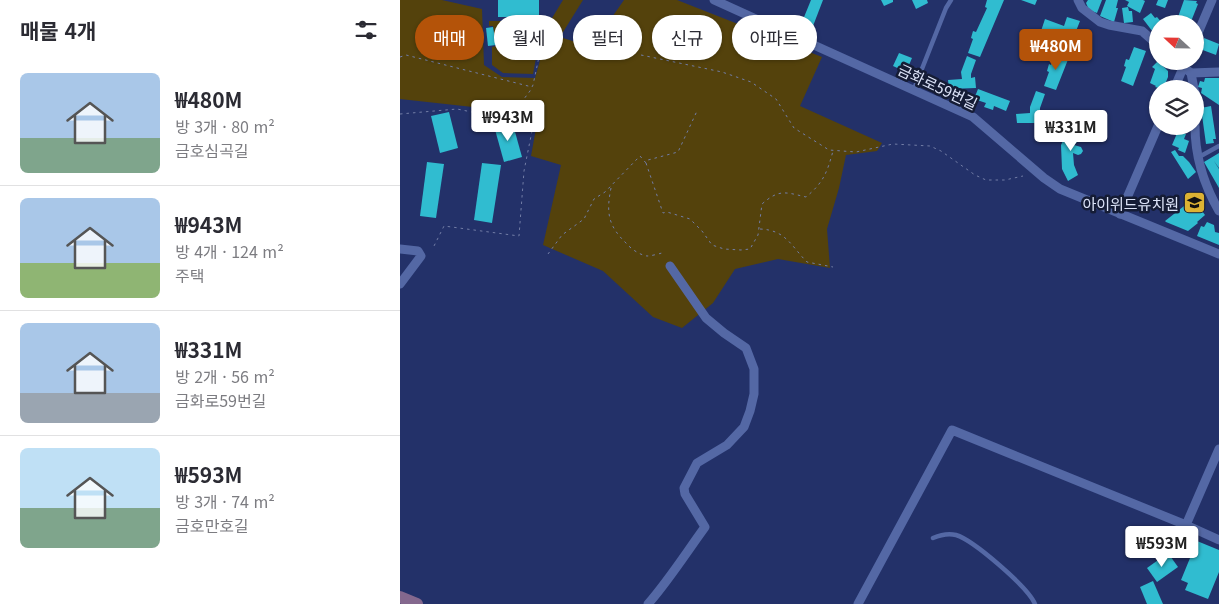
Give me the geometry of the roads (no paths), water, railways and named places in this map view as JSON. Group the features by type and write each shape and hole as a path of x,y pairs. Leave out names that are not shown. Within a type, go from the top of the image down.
{"street":[{"name":"금화로59번길","path":"714,0 973,117 1044,178 1060,189 1219,254"},
{"path":"1078,0 1082,8 1100,22 1142,31 1149,37"},
{"path":"1204,19 1212,0"},
{"path":"1204,69 1219,72"},
{"path":"1120,214 1154,135"},
{"path":"1196,135 1202,174 1208,192 1219,211"},
{"path":"400,249 418,251 421,256 400,284"},
{"path":"648,604 666,584 705,527 685,494 684,488 689,478 697,463 728,445 744,427 754,394 754,369 746,348 706,318 670,266"},
{"path":"858,604 952,430 1219,540"},
{"path":"1186,525 1219,449"},
{"path":"400,597 417,604"}],"lane":[{"path":"914,89 946,8 951,0"},
{"path":"1199,157 1219,146"},
{"path":"932,538 949,534 968,541 1018,582 1032,597 1035,604"}],"place":[{"name":"아이위드유치원","path":"1195,203"}]}
